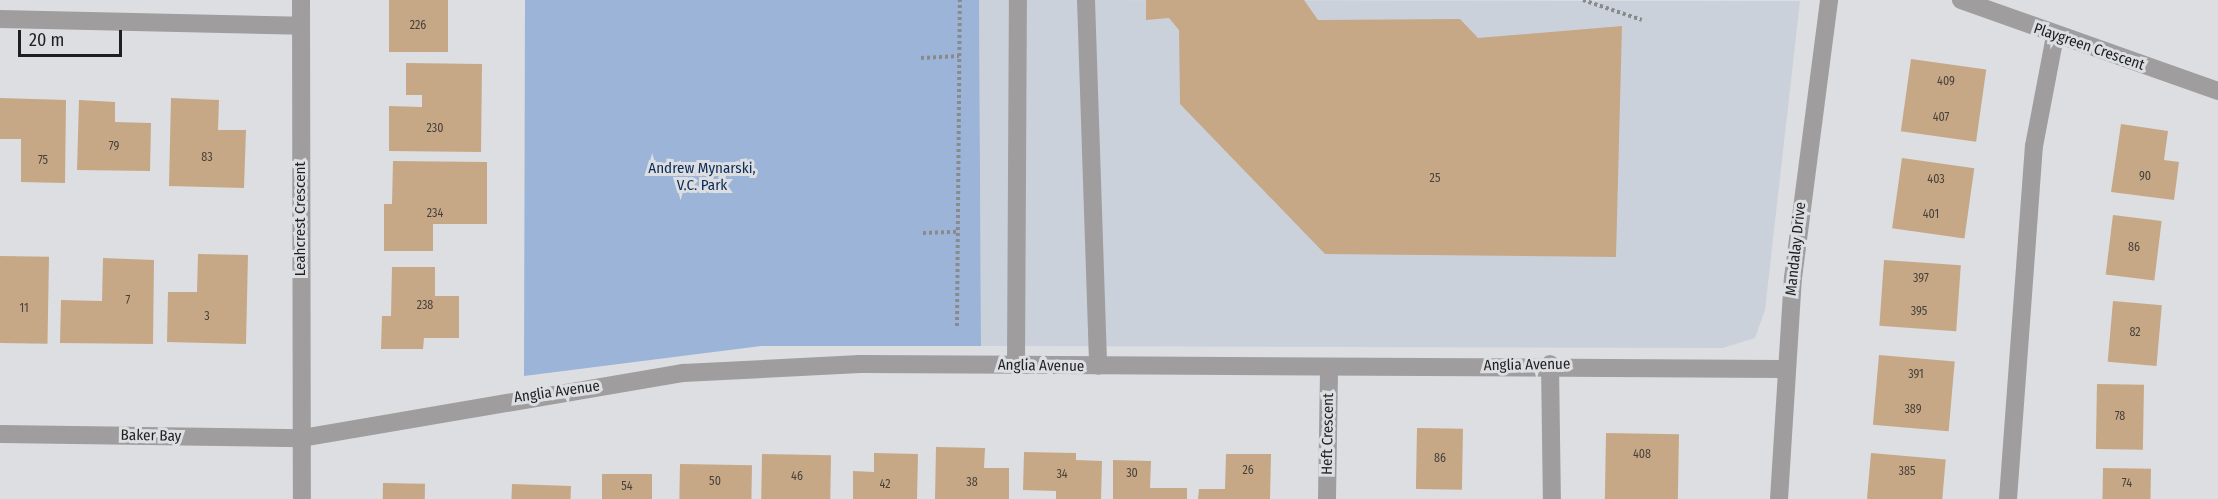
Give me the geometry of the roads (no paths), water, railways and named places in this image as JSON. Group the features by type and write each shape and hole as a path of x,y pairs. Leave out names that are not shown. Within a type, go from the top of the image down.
{"street":[{"name":"Leahcrest Crescent","path":"301,0 302,499"},
{"path":"1016,365 1018,0"},
{"path":"1086,0 1098,366"},
{"name":"Mandalay Drive","path":"1779,499 1786,369 1803,182 1829,0"},
{"name":"Playgreen Crescent","path":"1961,0 2055,36 2218,91"},
{"path":"0,18 301,26"},
{"path":"2008,499 2034,146 2055,36"},
{"name":"Anglia Avenue","path":"302,438 683,373 860,364 1329,369 1550,364 1786,369"},
{"path":"1550,364 1552,499"},
{"name":"Heft Crescent","path":"1327,499 1329,369"},
{"name":"Baker Bay","path":"0,434 302,438"}],"park label":[{"name":"Andrew Mynarski, V.C. Park","path":"702,176"}]}
